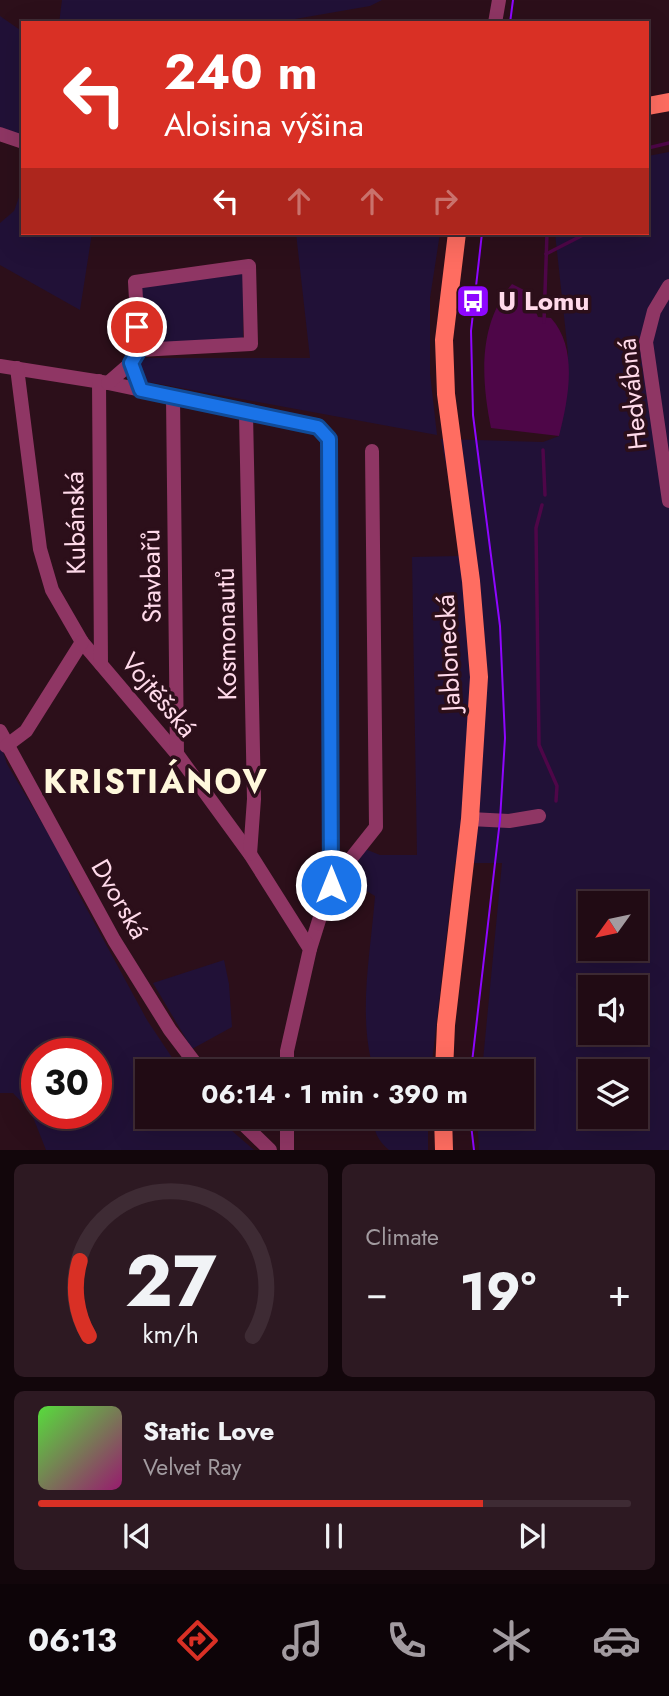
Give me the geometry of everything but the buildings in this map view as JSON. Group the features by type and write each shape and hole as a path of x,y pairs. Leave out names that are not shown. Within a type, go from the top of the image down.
{"main road":[{"path":"649,106 669,102"},
{"name":"Jablonecká","path":"445,1059 446,1025 470,819 479,677 474,604 446,394 444,340 457,235"},
{"path":"443,1129 444,1150"}],"street":[{"path":"495,21 499,0"},
{"path":"0,134 21,141"},
{"path":"104,382 131,363 139,350 135,282 249,267 251,344 139,350"},
{"name":"Hedvábná","path":"669,286 654,311 646,342 669,501"},
{"path":"131,363 141,390"},
{"path":"0,366 104,382 318,427 329,439 331,885 310,949 287,1059"},
{"name":"Vojtěšská","path":"17,368 40,549 52,590 82,642 177,754 250,855 310,949"},
{"name":"Kubánská","path":"102,664 104,382"},
{"name":"Stavbařů","path":"173,397 177,754"},
{"name":"Kosmonautů","path":"246,414 254,799 250,855"},
{"path":"331,885 376,827 372,451"},
{"path":"6,746 26,731 82,642"},
{"name":"Dvorská","path":"0,731 114,940 170,1030 192,1059"},
{"path":"470,819 509,821 539,816"},
{"path":"248,1129 270,1150"},
{"path":"287,1129 287,1150"}],"shaded area":[{"path":"62,0 382,0 370,6 284,21 59,21"},
{"path":"0,16 21,31 21,141 0,134"},
{"path":"669,152 669,1150 479,1150 478,1129 534,1129 534,1059 483,1059 502,863 455,863 432,1059 371,1059 366,999 375,896 345,878 365,849 380,855 417,855 412,557 459,556 452,496 441,439 543,442 559,436 568,353 555,235 649,235 649,156"},
{"path":"21,192 21,235 92,235 80,310 0,265 0,223 14,211"},
{"path":"296,235 440,235 430,298 430,373 437,435 138,380 141,358 310,358"},
{"path":"244,273 243,338 140,348 137,284"},
{"path":"512,284 528,292 538,317 551,318 560,330 565,344 568,391 559,436 491,428 485,390 485,352 493,316"},
{"path":"0,742 7,764 66,863 70,878 147,1020 173,1059 135,1059 135,1129 230,1129 254,1150 46,1150 38,1129 112,1129 112,1038 21,1038 21,1101 13,1093 0,1093"},
{"path":"224,960 229,984 232,1027 192,1049 153,983"},
{"path":"375,1129 428,1129 428,1150 389,1150"}],"waterway":[{"path":"649,148 669,143"},
{"path":"544,322 547,235"},
{"path":"546,254 583,235"},
{"path":"543,450 545,495"},
{"path":"542,505 536,528 539,745 557,786 556,801"}],"tram line":[{"path":"510,21 513,0"},
{"path":"472,1059 500,820 505,738 500,626 473,415 471,331 482,235"},
{"path":"472,1129 474,1150"}],"place":[{"name":"U Lomu","path":"473,301"}],"district":[{"name":"KRISTIÁNOV","path":"156,781"}],"route":[{"path":"137,327 139,350 131,363 141,390 318,427 329,439 331,885"}]}
